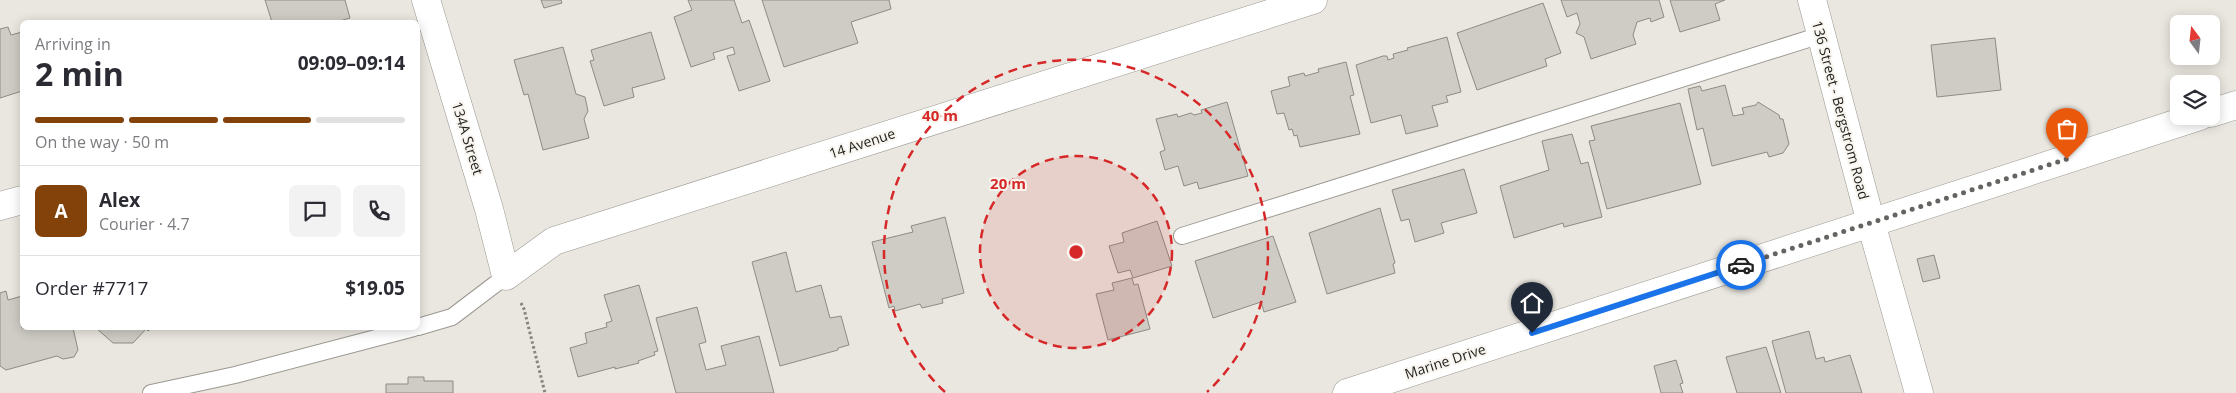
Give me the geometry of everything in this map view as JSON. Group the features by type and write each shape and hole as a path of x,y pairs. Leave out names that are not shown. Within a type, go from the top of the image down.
{"street":[{"name":"134A Street","path":"426,0 489,209 506,276"},
{"name":"14 Avenue","path":"506,276 554,241 1313,0"},
{"name":"136 Street - Bergstrom Road","path":"1812,0 1871,223 1919,393"},
{"path":"2220,110 2236,105"},
{"name":"Marine Drive","path":"1346,393 2172,125"},
{"path":"0,206 20,201"}],"lane":[{"path":"1182,236 1821,35"},
{"path":"420,326 452,317 506,276"},
{"path":"151,393 235,375 405,330"}],"path":[{"path":"520,301 524,308 545,393"}],"building":[{"path":"265,0 345,0 350,18 343,20 271,20"},
{"path":"541,0 561,0 562,3 544,8"},
{"path":"688,0 734,0 742,23 749,20 770,81 739,91 727,56 735,54 733,47 713,53 715,59 691,67 674,17 692,10"},
{"path":"762,0 889,0 891,9 851,22 858,43 784,67"},
{"path":"1561,0 1659,0 1664,17 1651,22 1650,18 1637,22 1633,35 1636,44 1591,59 1584,37 1576,33 1580,24 1577,13 1567,17"},
{"path":"1670,0 1725,0 1715,4 1720,20 1680,32"},
{"path":"1543,3 1561,53 1545,59 1547,66 1477,90 1457,33"},
{"path":"8,27 11,35 20,33 20,92 0,98 0,29"},
{"path":"651,32 665,79 632,88 634,97 604,106 590,61 594,60 591,50"},
{"path":"1447,37 1461,92 1446,96 1448,102 1432,106 1438,126 1406,134 1401,115 1371,123 1356,65 1383,56 1387,56 1388,60 1394,58 1393,54 1408,50 1407,48"},
{"path":"1995,38 2001,90 1937,97 1931,45"},
{"path":"563,47 576,94 585,97 588,111 584,119 589,138 543,150 528,94 524,95 514,60"},
{"path":"1346,62 1354,95 1350,96 1360,134 1300,147 1297,135 1294,136 1292,129 1289,130 1284,113 1277,114 1271,91 1290,86 1288,77 1304,73 1305,76 1319,72 1318,69"},
{"path":"1725,85 1733,116 1744,114 1742,108 1756,105 1758,102 1779,115 1780,119 1783,119 1789,144 1783,153 1769,157 1767,152 1712,166 1703,128 1697,130 1688,89 1700,86 1702,91"},
{"path":"1227,102 1248,176 1199,189 1197,182 1184,186 1178,166 1165,170 1160,152 1165,150 1156,119 1177,114 1178,117 1191,113 1194,115 1202,113 1201,110"},
{"path":"1680,103 1701,184 1607,209 1589,141 1595,140 1591,126"},
{"path":"1572,134 1581,164 1588,162 1602,217 1564,227 1563,223 1514,238 1500,186 1549,170 1542,141"},
{"path":"1464,169 1477,213 1441,223 1444,233 1415,242 1409,219 1401,221 1392,190"},
{"path":"1380,208 1395,263 1393,264 1395,273 1327,294 1309,233"},
{"path":"945,217 964,293 942,299 943,303 922,308 920,304 895,311 894,306 889,308 872,242 913,232 911,226"},
{"path":"1157,221 1172,266 1133,278 1130,270 1118,273 1109,246 1124,242 1122,233"},
{"path":"1273,236 1296,302 1264,312 1261,302 1213,318 1195,261"},
{"path":"786,252 796,292 821,285 830,318 841,316 849,345 838,348 838,350 780,366 752,262"},
{"path":"1934,255 1940,278 1923,282 1917,259"},
{"path":"1132,278 1134,285 1138,284 1150,329 1108,340 1096,294 1114,290 1112,283"},
{"path":"639,285 658,351 654,352 655,355 638,361 639,363 578,377 570,348 587,343 585,333 607,327 606,323 612,321 604,295"},
{"path":"6,291 8,300 20,297 20,330 73,330 78,350 74,357 63,359 57,356 6,370 0,366 0,293"},
{"path":"697,307 706,342 699,344 706,370 726,365 721,346 759,336 774,393 676,393 656,318"},
{"path":"98,330 145,330 133,343 113,343"},
{"path":"1809,331 1816,359 1824,357 1825,362 1850,355 1862,393 1786,393 1772,341"},
{"path":"1766,347 1781,393 1737,393 1726,357"},
{"path":"1676,360 1683,383 1680,384 1683,393 1661,393 1654,366"},
{"path":"408,377 424,377 424,381 453,381 453,393 386,393 386,384 408,384"}],"way so far":[{"path":"1741,265 2067,159"}],"route":[{"path":"1532,333 1741,265"}]}
